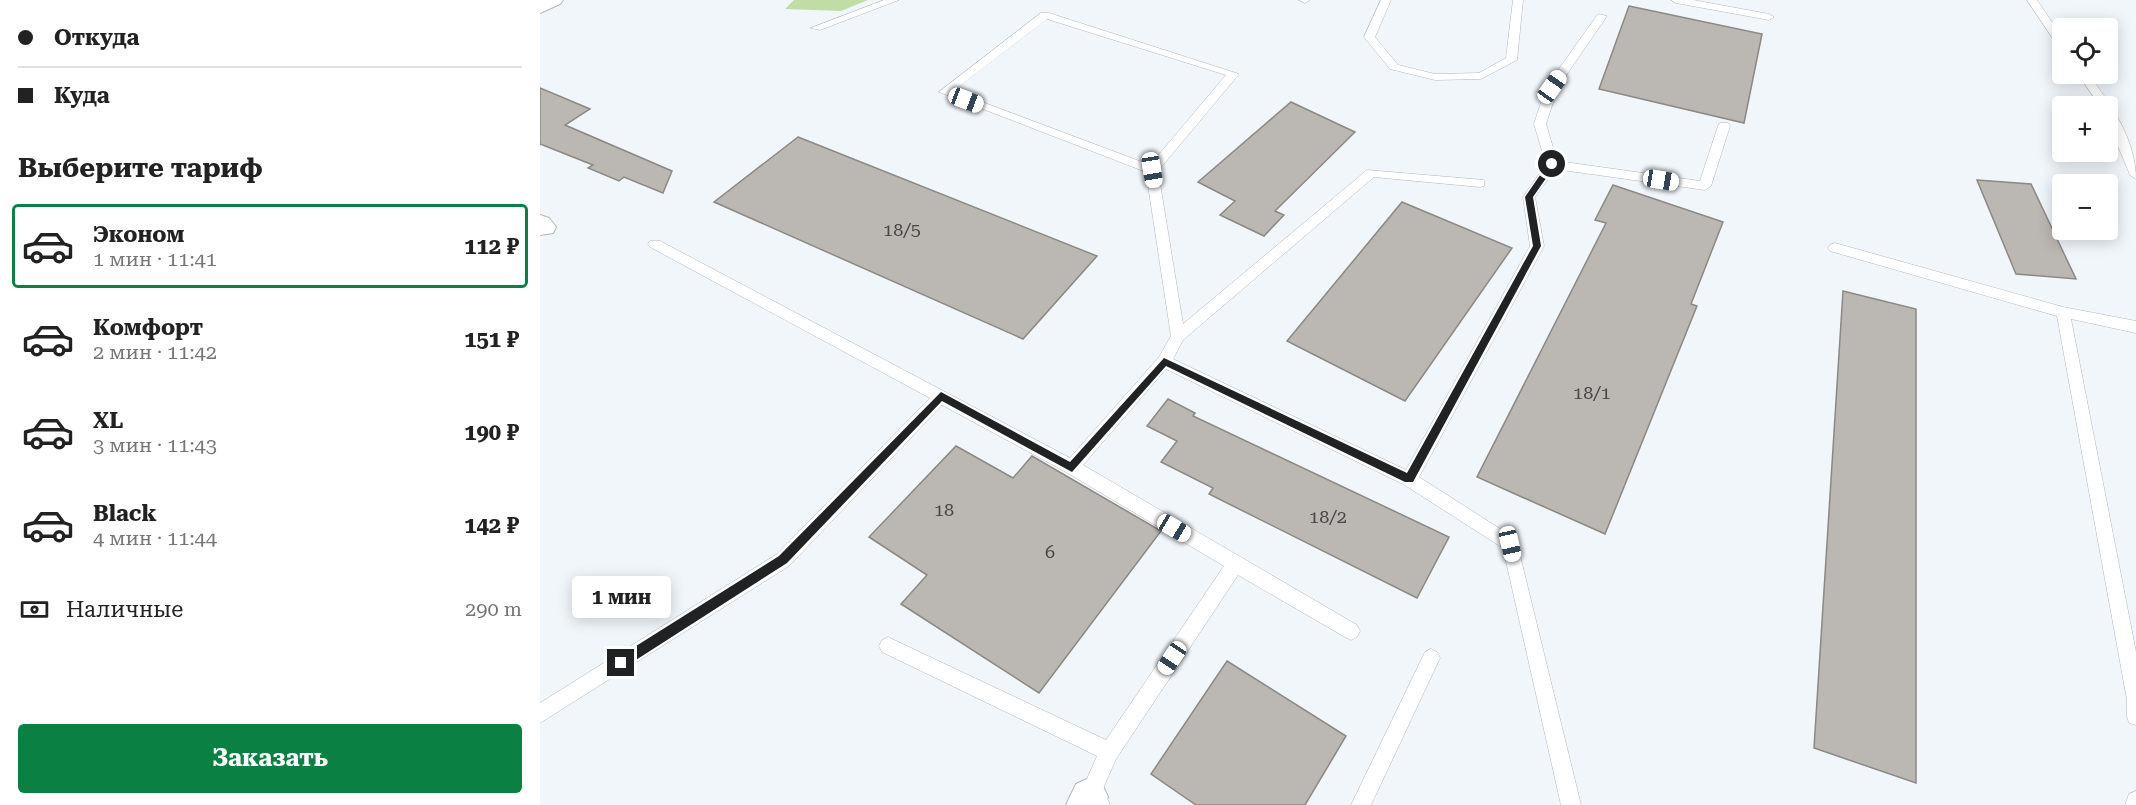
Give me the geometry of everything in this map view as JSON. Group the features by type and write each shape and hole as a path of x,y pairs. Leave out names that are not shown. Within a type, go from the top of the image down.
{"street":[{"path":"540,7 553,0"}],"lane":[{"path":"816,28 894,0"},
{"path":"1386,0 1369,37 1394,67 1435,77 1481,76 1511,60 1518,0"},
{"path":"1676,0 1769,17"},
{"path":"2032,0 2052,29"},
{"path":"1152,170 945,92 1046,15 1233,74 1152,170 1178,336"},
{"path":"1552,164 1540,124 1552,87 1602,16"},
{"path":"1552,164 1705,186 1724,126"},
{"path":"2118,133 2136,175"},
{"path":"1409,479 1537,246 1529,197 1552,164"},
{"path":"1072,467 1164,362 1178,336 1371,173 1480,183"},
{"path":"655,244 1072,467 1351,631"},
{"path":"1835,248 2063,312 2136,327"},
{"path":"2063,312 2136,700 2136,716"},
{"path":"1164,362 1409,479 1510,544 1571,805"},
{"path":"540,714 783,560 941,396"},
{"path":"1091,803 1109,752 1235,564"},
{"path":"888,646 1109,752"},
{"path":"1361,805 1431,658"}],"green space":[{"path":"794,0 868,0 841,11 785,9"}],"building":[{"path":"1629,6 1762,34 1744,123 1599,89"},
{"path":"540,88 590,109 565,125 672,171 663,193 624,177 619,181 588,168 593,165 540,144"},
{"path":"1291,102 1355,132 1275,211 1284,215 1264,236 1220,215 1235,201 1198,182"},
{"path":"798,137 1097,256 1023,339 714,202"},
{"path":"1977,180 2031,184 2052,228 2052,240 2058,240 2076,279 2016,274"},
{"path":"1613,185 1723,222 1691,304 1697,306 1605,534 1477,477 1606,223 1595,220"},
{"path":"1402,202 1512,248 1405,401 1287,341"},
{"path":"1843,291 1916,309 1916,783 1814,748"},
{"path":"1168,399 1195,413 1193,416 1449,537 1417,598 1209,494 1213,488 1161,462 1177,441 1147,426"},
{"path":"956,446 1013,478 1032,456 1161,531 1039,693 901,604 927,575 869,537"},
{"path":"1227,661 1346,736 1305,805 1196,805 1151,774"}],"route":[{"path":"621,663 783,560 941,396 1072,467 1164,362 1409,479 1537,246 1529,197 1552,164"}]}
